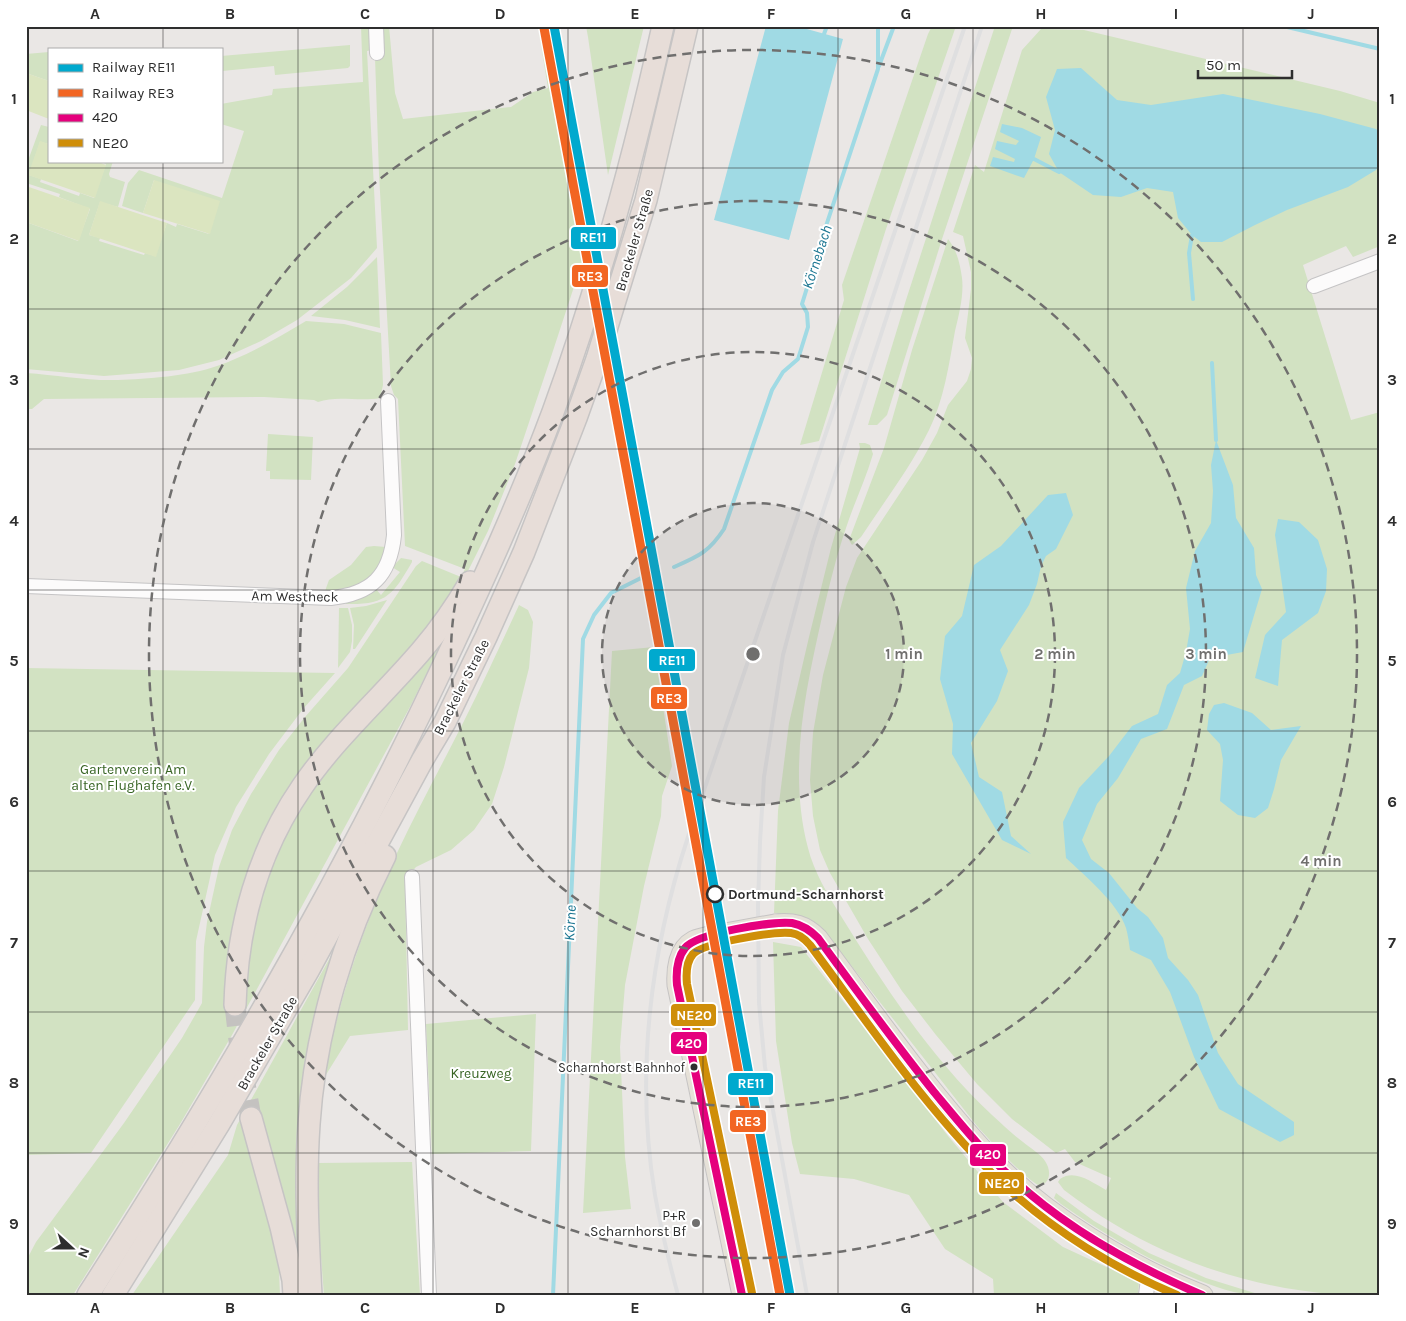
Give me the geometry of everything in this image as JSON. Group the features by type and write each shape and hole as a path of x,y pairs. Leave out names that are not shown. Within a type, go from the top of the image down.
{"highway":[{"name":"Brackeler Straße","path":"88,1295 251,1030 362,832 435,684 516,507 553,411 599,273 635,144 663,26"},
{"name":"Brackeler Straße","path":"113,1295 258,1058 308,971 445,722 486,637 524,552 597,359 646,200 687,26"},
{"path":"236,1005 236,974 240,944 254,882 275,833 302,786 423,650 452,611 516,507"},
{"path":"311,1295 307,1183 309,1124 322,1034 337,974 358,918 381,864 432,762 445,722"},
{"path":"251,1118 281,1227 293,1280 294,1295"}],"main road":[{"path":"742,1295 677,985 678,962 684,949 693,941 709,936 789,923 800,925 811,931 818,938 948,1108 998,1164 1039,1200 1100,1243 1149,1271 1203,1295"}],"street":[{"path":"376,26 377,53"},
{"path":"1314,286 1380,261"},
{"name":"Am Westheck","path":"26,586 306,598 347,596 362,591 374,582 383,571 393,547 388,401"},
{"path":"412,876 429,1295"},
{"path":"1146,1295 1149,1271"}],"green space":[{"path":"361,26 368,29 372,39 372,50 367,51 377,248 351,278 297,320 261,341 219,360 179,370 104,376 26,369 26,222 78,241 90,209 59,197 60,194 26,183 26,166 41,125 48,127 48,144 40,142 29,175 41,179 40,182 79,196 80,193 94,198 106,164 101,162 113,162 109,174 110,177 125,182 118,207 100,202 89,235 100,238 99,241 144,255 145,253 155,256 167,223 176,227 177,224 209,234 154,180 143,213 122,206 128,183 139,170 222,198 244,131 222,124 222,104 272,95 273,89 363,82"},
{"path":"382,26 389,26 395,93 403,119 511,107 533,92 548,88 538,26 547,26 589,241 515,464 488,531 468,571 452,600 278,812 227,991 226,1012 245,998 244,965 270,858 320,774 445,636 411,705 232,1035 180,1124 73,1295 26,1295 26,1261 36,1242 124,1123 182,1038 202,1003 207,922 219,867 232,830 251,794 279,750 348,668 416,566 422,561 461,577 465,569 405,546 398,399 394,395 391,386 379,174 375,57 383,56"},
{"path":"586,26 644,26 608,175 588,37"},
{"path":"932,26 956,26 886,229 819,441 800,445 844,300 842,285"},
{"path":"995,26 1013,26 942,239 887,415 877,425 868,425 906,300"},
{"path":"1041,29 1084,30 1340,91 1380,103 1380,246 1353,257 1346,246 1303,265 1351,420 1380,412 1380,1295 1342,1295 1302,1291 1273,1286 1218,1271 1191,1262 1139,1238 1101,1216 1064,1190 1058,1182 1066,1176 1077,1176 1089,1180 1106,1190 1111,1178 1075,1162 1065,1149 1056,1153 1012,1119 977,1084 902,991 868,939 830,873 820,850 813,816 810,780 813,733 823,675 846,587 857,558 922,460 937,433 948,405 967,381 972,358 965,338 971,289 971,272 963,236 953,232 975,165 984,172 1022,50"},
{"path":"350,45 350,66 348,68 275,75 274,66 222,71 222,56"},
{"path":"48,52 48,81 26,73 26,54"},
{"path":"26,73 48,81 48,119 26,110"},
{"path":"40,141 48,144 48,162 98,162 106,165 95,198 28,175"},
{"path":"154,180 220,201 210,234 143,213"},
{"path":"26,186 90,208 79,241 26,222"},
{"path":"100,201 167,223 156,257 89,235"},
{"path":"948,239 956,252 959,262 962,291 961,304 939,407 922,444 905,471 861,537 852,545 849,540 884,448 912,350"},
{"path":"377,257 380,328 345,320 311,316 347,287"},
{"path":"306,321 344,324 381,333 383,385 380,398 333,399 318,402 314,400 264,397 44,399 32,409 26,409 26,373 106,380 129,380 181,375 217,366 240,357"},
{"path":"268,434 313,437 311,480 270,479 270,471 266,471"},
{"path":"859,443 870,445 873,454 849,519 833,572 810,674 801,732 799,790 808,848 826,892 874,969 910,1020 948,1069 970,1093 1007,1129 1043,1158 1049,1175 1047,1181 1041,1186 1018,1169 977,1126 821,927 803,916 774,913 778,811 789,723 831,548 860,448"},
{"path":"366,547 386,547 377,568 371,576 365,581 348,588 325,591 329,580 351,565"},
{"path":"401,558 412,560 412,562 399,583 387,596 371,602 346,604 346,602 375,588 381,595 400,572 392,567"},
{"path":"387,600 355,649 353,649 354,625 350,608"},
{"path":"519,605 528,610 533,622 529,668 504,767 492,804 474,830 451,850 416,867 405,879 408,1030 350,1036 324,1078 337,1020 353,963 385,880 405,836 471,707"},
{"path":"339,608 348,608 352,625 352,641 350,652 338,668"},
{"path":"654,647 672,766 662,796 661,816 644,886 625,985 620,1047 625,1157 631,1209 583,1213 612,651"},
{"name":"Gartenverein Am alten Flughafen e.V.","path":"26,668 335,673 303,709 269,754 236,807 215,855 196,941 195,1000 91,1153 26,1155"},
{"path":"773,942 801,947 948,1136 1003,1202 1063,1247 1139,1282 1138,1295 994,1295 993,1279 945,1249 909,1195 854,1179 800,1174 792,1143 776,1041"},
{"path":"337,945 321,1007 303,1280 258,1110 243,1125 278,1247 280,1295 132,1295 228,1155 237,1125"},
{"name":"Kreuzweg","path":"536,1014 531,1151 432,1154 426,1024"},
{"path":"412,1162 420,1295 324,1295 319,1232 318,1163"},
{"path":"1056,1193 1094,1221 1149,1253 1206,1278 1261,1295 1242,1294 1217,1287 1157,1262 1076,1215 1054,1198"}],"water":[{"path":"766,26 796,26 843,39 789,240 714,220"},
{"path":"1081,68 1117,100 1151,105 1223,94 1320,114 1376,129 1380,132 1380,164 1376,170 1348,187 1287,210 1222,242 1201,242 1192,235 1178,218 1173,192 1147,188 1121,197 1093,195 1059,172 1049,154 1055,130 1046,97 1057,69"},
{"path":"1002,124 1022,128 1041,137 1034,159 1024,178 990,166 993,157 1014,162 1015,159 995,149 997,141 1016,145 1019,141 1000,132"},
{"path":"1216,440 1233,485 1236,518 1254,548 1256,575 1262,589 1243,652 1210,658 1202,676 1184,685 1167,729 1141,739 1118,778 1097,804 1082,840 1091,859 1109,873 1137,908 1148,917 1163,938 1168,958 1188,980 1198,995 1218,1053 1238,1084 1294,1122 1294,1135 1280,1142 1219,1109 1194,1057 1170,992 1151,960 1130,950 1126,928 1116,909 1100,890 1066,858 1063,822 1079,788 1109,756 1132,726 1158,714 1167,685 1180,673 1190,629 1186,588 1195,551 1211,523 1213,491 1211,465"},
{"path":"1066,493 1073,515 1056,549 1046,556 1029,605 1000,650 1008,671 997,701 971,743 979,777 1002,792 1011,836 1031,854 1002,840 952,754 953,724 940,679 945,636 962,616 974,565 1001,546 1048,495"},
{"path":"1278,519 1299,522 1318,540 1327,569 1326,591 1318,613 1282,640 1278,686 1255,678 1265,635 1286,612 1275,535"},
{"path":"1224,703 1252,713 1271,730 1301,726 1281,760 1268,808 1255,818 1238,815 1220,801 1223,760 1220,744 1207,730 1209,714 1214,705"}],"waterway":[{"path":"824,34 827,26"},
{"name":"Körnebach","path":"674,567 703,552 724,529 772,390 783,372 798,359 808,327 807,313 802,304 878,69 878,26"},
{"path":"879,66 894,26"},
{"path":"1283,26 1380,49"},
{"path":"1034,159 1059,172"},
{"path":"1192,235 1189,253 1193,299"},
{"path":"1212,363 1216,440"},
{"name":"Körne","path":"553,1295 583,639 594,615 611,593 641,578"}],"tunnel":[{"path":"235,1005 242,1067 251,1118"}],"railway":[{"path":"678,1295 655,1195 646,1105 650,1014 664,925 688,837 965,26"},
{"path":"807,1295 765,1067 759,1003 758,906 764,777 783,655 813,542 982,26"}],"rail line":[{"name":"RE11","path":"554,26 790,1295"},
{"name":"RE3","path":"544,28 780,1295"}],"transit line":[{"name":"420","path":"742,1295 677,985 677,971 682,952 685,948 704,937 736,929 782,923 799,925 818,938 934,1092 962,1126 1013,1179 1056,1215 1103,1245 1152,1272 1202,1295"},
{"name":"NE20","path":"752,1293 687,984 687,972 691,957 699,950 724,942 756,936 791,933 797,934 808,943 926,1100 951,1130 1005,1186 1024,1203 1086,1248 1154,1285 1177,1295"}],"place":[{"name":"Dortmund-Scharnhorst","path":"715,894"},
{"name":"Scharnhorst Bahnhof","path":"694,1067"},
{"name":"P+R Scharnhorst Bf","path":"696,1223"}]}
